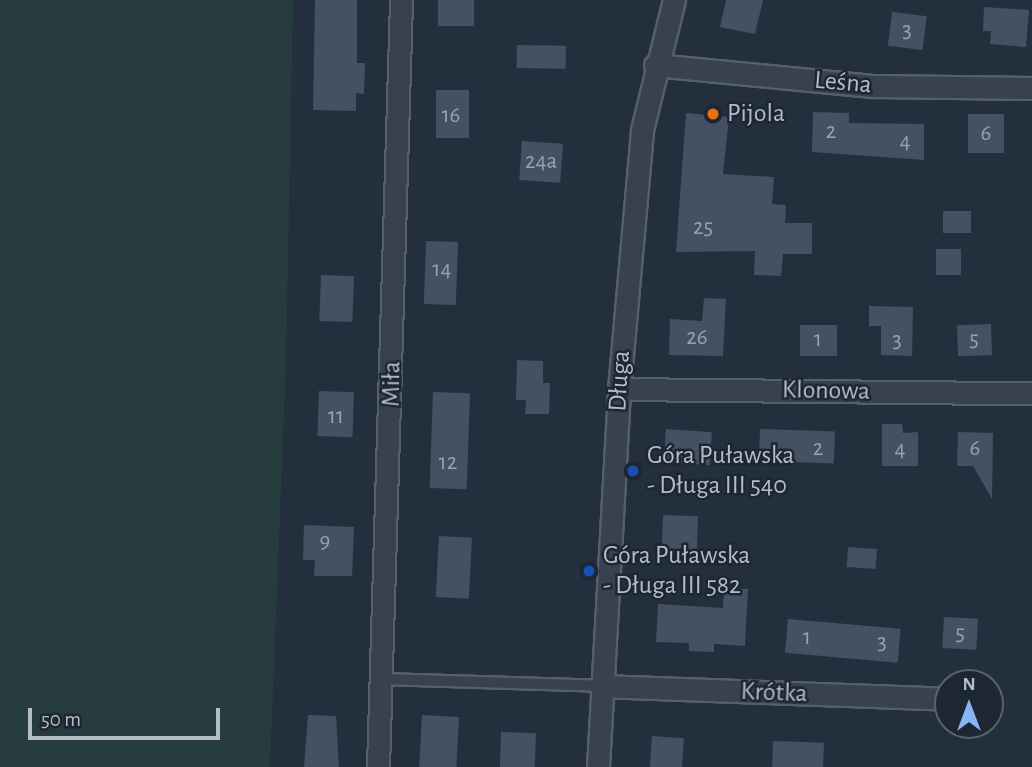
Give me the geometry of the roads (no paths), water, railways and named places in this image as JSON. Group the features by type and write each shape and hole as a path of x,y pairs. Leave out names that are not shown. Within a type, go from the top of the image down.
{"street":[{"name":"Miła","path":"378,767 401,0"},
{"name":"Długa","path":"598,767 600,686 619,389 642,130 655,65 674,0"},
{"name":"Leśna","path":"655,65 875,86 1032,88"},
{"name":"Klonowa","path":"619,389 1032,393"},
{"name":"Krótka","path":"600,686 934,698"}],"lane":[{"path":"382,679 600,686"}],"place":[{"name":"Pijola","path":"713,114"},
{"name":"Góra Puławska - Długa III 540","path":"633,471"},
{"name":"Góra Puławska - Długa III 582","path":"589,571"}]}
